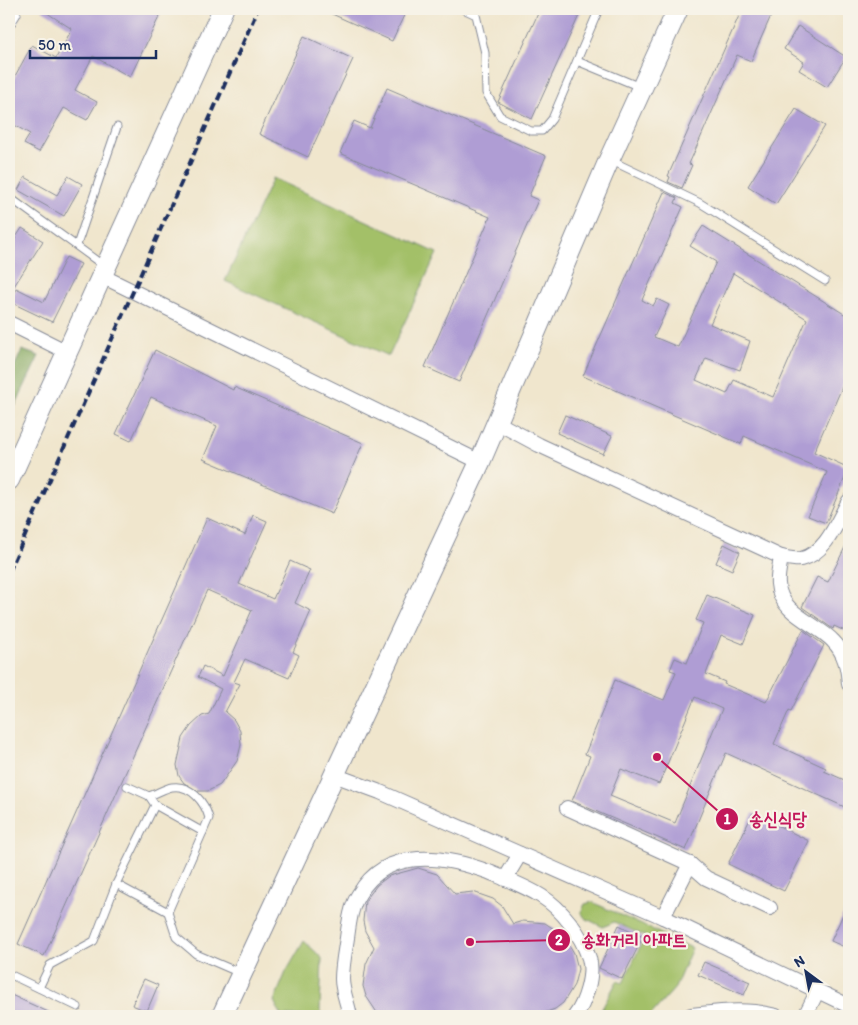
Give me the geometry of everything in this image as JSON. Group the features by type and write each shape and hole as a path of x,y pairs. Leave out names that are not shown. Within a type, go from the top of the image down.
{"street":[{"path":"9,480 223,9"},
{"path":"222,1016 480,462 609,160 678,9"},
{"path":"104,272 480,462"},
{"path":"9,323 67,352"},
{"path":"496,422 539,445 781,557 801,559 816,552 829,536 849,501"},
{"path":"781,557 778,585 785,603 801,618 833,640 844,657 849,684"},
{"path":"334,775 380,792 663,917 849,1006"},
{"path":"568,808 690,864 706,878 770,908"},
{"path":"506,879 520,854"},
{"path":"350,1016 342,980 351,914 358,894 372,876 390,866 409,859 433,858 467,864 506,879 541,896 563,914 579,938 589,960 588,984 580,1010 575,1016"},
{"path":"663,917 690,864"},
{"path":"805,1016 817,992"},
{"path":"691,1015 735,1010 776,1016"}],"lane":[{"path":"463,9 476,15 485,53 486,93 500,116 530,131 542,131 552,119 599,9"},
{"path":"9,27 17,14"},
{"path":"577,61 642,88"},
{"path":"77,245 117,127"},
{"path":"609,160 700,203 825,280"},
{"path":"9,197 77,245 104,272"},
{"path":"127,786 149,796 154,805 203,832"},
{"path":"149,796 172,787 183,788 199,797 206,807 209,818 168,912 176,937 196,954 241,973"},
{"path":"39,988 50,965 94,941 116,884 154,805"},
{"path":"116,884 168,912"},
{"path":"9,974 78,1007"}],"green space":[{"path":"273,178 437,253 389,356 225,281"},
{"path":"22,350 39,356 9,419 9,378"},
{"path":"592,902 692,948 675,988 650,1016 598,1016 617,981 623,983 645,936 614,922 603,927 585,918 581,912 585,904"},
{"path":"304,941 322,958 320,1010 323,1016 281,1016 274,1001 286,972"}],"building":[{"path":"41,9 163,9 130,77 93,56 75,90 97,102 87,120 64,108 39,152 24,144 30,134 9,122 9,87 32,45 56,58 72,29"},
{"path":"321,9 407,9 392,41"},
{"path":"540,9 582,9 532,119 498,102"},
{"path":"742,9 774,9 751,61 737,55 689,164 692,165 682,188 668,182 670,177 668,176"},
{"path":"798,26 846,57 827,87 799,70 804,62 784,49"},
{"path":"304,36 353,59 308,157 259,134"},
{"path":"387,88 546,156 529,196 538,200 459,382 425,367 490,217 340,153 354,121 370,128"},
{"path":"796,109 825,126 776,204 748,186"},
{"path":"68,176 82,184 64,216 18,190 25,177 57,195"},
{"path":"664,192 677,198 675,203 683,207 642,300 653,306 657,299 669,305 654,337 678,347 716,262 690,246 703,226 849,317 849,371 814,452 849,468 826,523 808,516 827,472 744,436 741,444 583,376","holes":["733,273 807,319 773,397 734,380 727,394 696,380 706,358 740,370 750,341 710,324"]},
{"path":"22,228 43,241 9,294 9,248"},
{"path":"66,257 81,264 52,322 10,302 16,288 44,302"},
{"path":"155,350 233,390 234,387 363,443 332,514 203,459 217,426 151,397 131,441 116,434"},
{"path":"565,415 612,436 603,454 557,433"},
{"path":"253,515 267,521 239,584 273,599 290,561 310,570 295,603 311,611 293,652 299,655 289,678 245,659 234,682 240,684 225,712 234,720 240,731 241,745 237,761 220,785 208,791 198,791 184,783 179,776 177,765 183,738 191,726 202,716 209,714 221,689 198,677 203,666 223,676 252,610 207,590 44,956 18,944 207,518 245,535"},
{"path":"849,539 849,633 834,626 833,629 802,607 817,577 828,582"},
{"path":"724,544 740,552 732,570 716,563"},
{"path":"707,595 755,615 743,644 721,635 706,674 766,702 803,630 824,645 791,711 789,710 774,744 826,768 824,771 849,782 849,809 726,753 686,850 572,801 590,756 585,754 615,680 664,700 676,672 670,670 675,658 687,663 703,623 696,620","holes":["695,697 722,709 675,823 610,796 621,769 659,784"]},
{"path":"753,813 809,841 784,891 728,864"},
{"path":"418,868 437,874 455,894 473,892 493,899 502,906 513,924 523,921 545,923 563,935 574,953 578,969 574,985 563,1003 555,1009 536,1016 380,1016 366,996 363,986 366,964 374,947 365,931 363,921 365,901 377,885 389,876"},
{"path":"849,901 849,949 831,941"},
{"path":"619,925 643,937 622,979 599,968"},
{"path":"704,962 750,982 744,995 698,975"},
{"path":"144,979 158,985 147,1011 132,1005"},
{"path":"9,994 57,1016 9,1016"}],"railway":[{"path":"9,572 258,9"}],"place":[{"name":"송신식당","path":"657,757"},
{"name":"송화거리 아파트","path":"470,942"}]}
